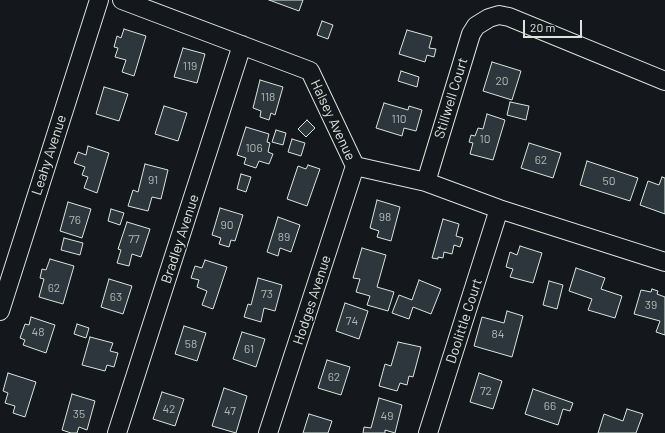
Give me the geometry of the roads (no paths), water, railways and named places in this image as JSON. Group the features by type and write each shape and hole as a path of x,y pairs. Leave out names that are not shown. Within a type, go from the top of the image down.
{"street":[{"name":"Leahy Avenue","path":"0,311 99,0"},
{"name":"Halsey Avenue","path":"122,0 310,71 355,166 426,182 499,209 665,262"},
{"name":"Stillwell Court","path":"426,182 471,34 476,26 484,20 499,15 509,17 665,81"},
{"name":"Bradley Avenue","path":"117,433 242,45"},
{"name":"Hodges Avenue","path":"268,433 355,166"},
{"name":"Doolittle Court","path":"428,433 499,209"}]}
